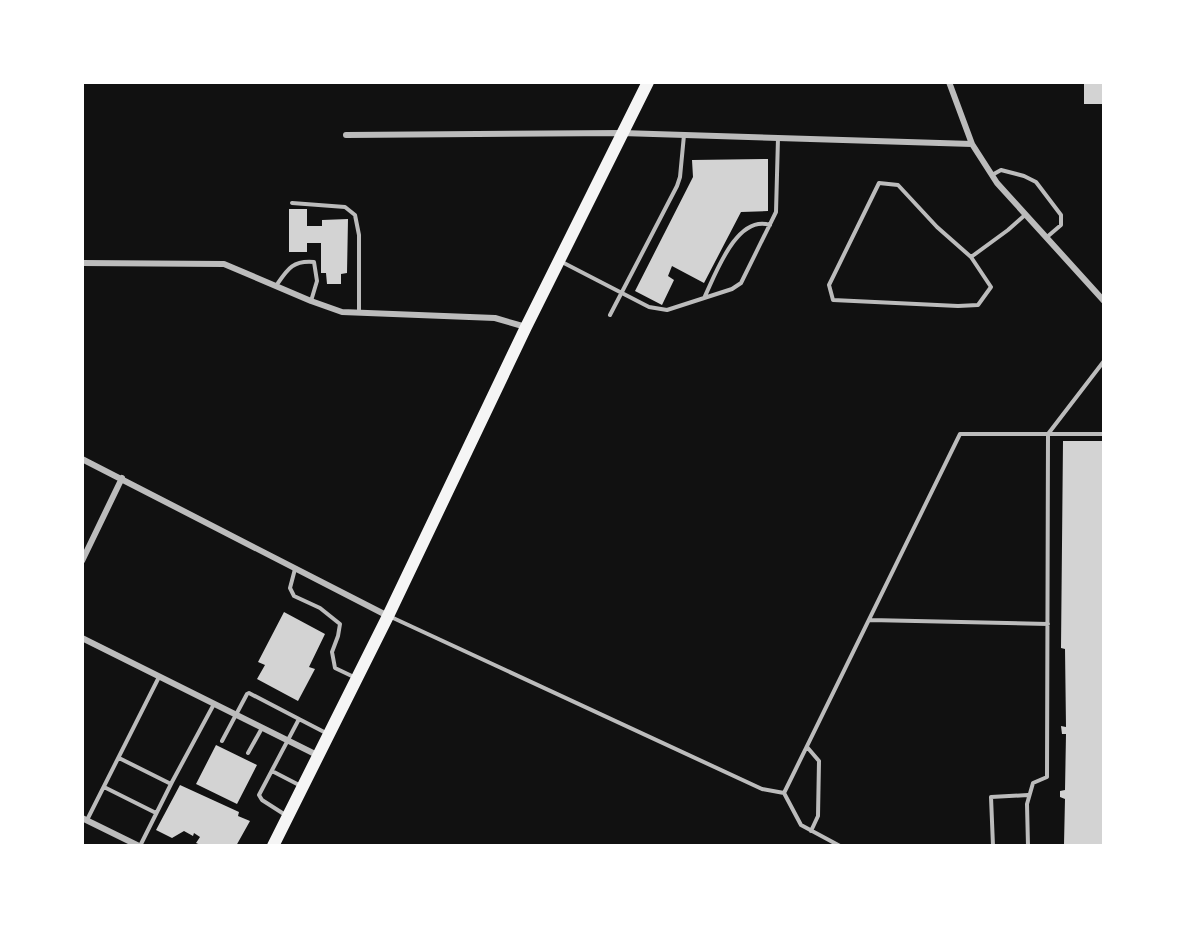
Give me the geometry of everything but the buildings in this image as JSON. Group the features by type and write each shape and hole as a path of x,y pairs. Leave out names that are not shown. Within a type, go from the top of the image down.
{"highway":[{"path":"273,846 388,616 526,327 648,82"}],"street":[{"path":"949,82 972,144 992,175 1104,301"},
{"path":"346,135 622,133 972,144"},
{"path":"82,263 224,264 311,302 342,312 495,318 526,327"},
{"path":"82,459 388,616"},
{"path":"82,561 122,478"},
{"path":"82,638 317,755"},
{"path":"85,819 140,846"}],"lane":[{"path":"610,315 677,186 684,135"},
{"path":"559,261 649,307 667,310 732,289 741,283 776,212 778,138"},
{"path":"992,175 1001,170 1036,182 1061,215 1061,225 1047,238"},
{"path":"879,183 898,185 937,227 971,257 991,286 978,305 833,300 829,285 879,183"},
{"path":"292,203 345,207 355,215 359,235 359,314"},
{"path":"971,257 1026,214"},
{"path":"704,297 739,235 753,226 764,223 770,225"},
{"path":"276,286 289,268 302,261 314,262 316,281 311,302"},
{"path":"1028,846 1028,795 1033,783 1047,777 1048,434 1104,361"},
{"path":"784,793 960,434 1104,434"},
{"path":"296,568 290,588 294,597 320,608 340,624 332,652 335,668 357,678"},
{"path":"388,616 762,789 784,793"},
{"path":"870,620 1048,624"},
{"path":"85,819 104,787 159,676"},
{"path":"222,741 246,694 249,693 328,734"},
{"path":"140,846 214,704"},
{"path":"287,817 262,800 260,795 299,719"},
{"path":"248,753 262,728"},
{"path":"807,747 819,761 818,816 811,831"},
{"path":"119,758 171,784"},
{"path":"272,771 302,786"},
{"path":"104,787 156,813"},
{"path":"784,793 801,825 840,846"},
{"path":"993,846 991,797 1028,795"}]}
